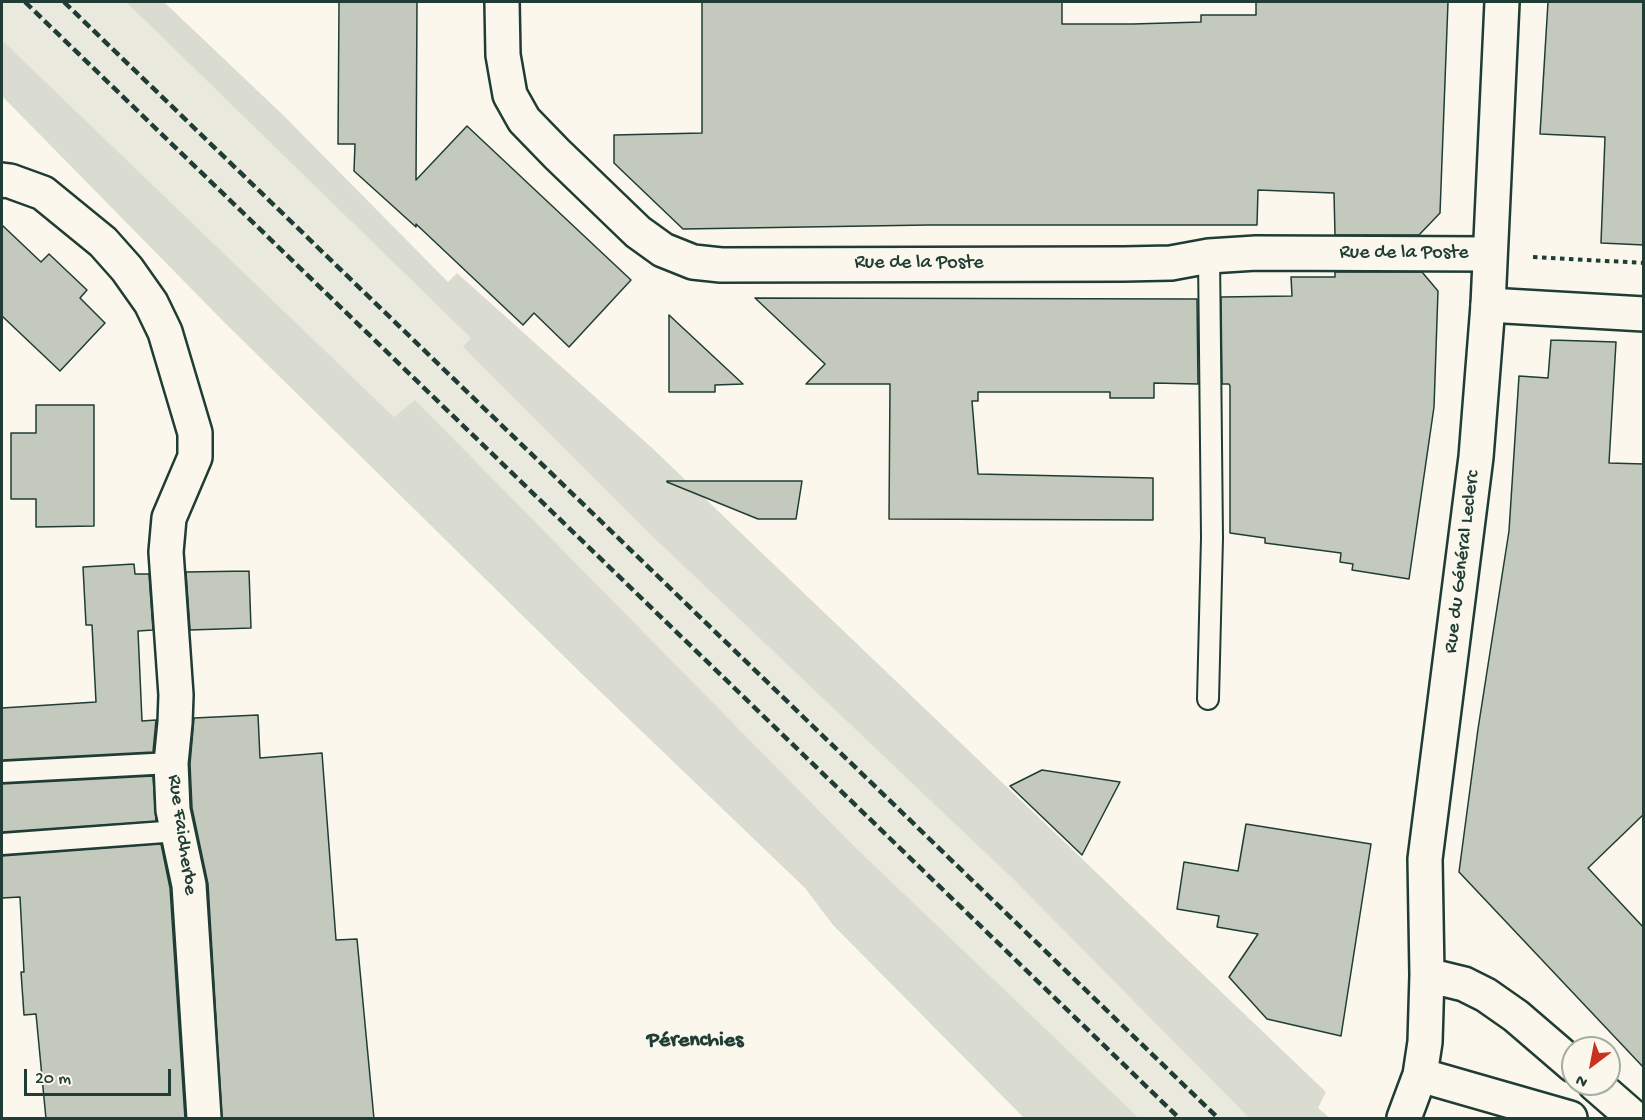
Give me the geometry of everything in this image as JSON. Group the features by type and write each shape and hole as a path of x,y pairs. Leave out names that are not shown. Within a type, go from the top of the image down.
{"street":[{"name":"Rue de la Poste","path":"502,2 503,55 510,95 524,120 638,232 663,250 693,262 721,265 1124,264 1171,263 1209,256 1256,253 1489,254"},
{"name":"Rue du Général Leclerc","path":"1404,1119 1420,1075 1425,1042 1427,975 1425,859 1476,457 1488,305 1502,2"},
{"name":"Rue Faidherbe","path":"2,180 43,194 103,242 127,269 151,303 165,332 195,433 196,445 191,469 169,518 166,552 176,695 176,723 171,763 173,810 189,885 204,1119"},
{"path":"1488,305 1644,314"},
{"path":"1427,975 1464,984 1486,995 1516,1016 1561,1055"},
{"path":"1420,1075 1570,1119"},
{"path":"1608,1096 1634,1119"}],"lane":[{"path":"1208,699 1212,538 1209,256"},
{"path":"2,772 171,763"},
{"path":"2,844 178,831"}],"path":[{"path":"1489,254 1644,263"}],"shaded area":[{"path":"2,2 126,2 472,338 463,347 1013,879 1249,1118 1139,1118 855,847 415,401 394,417 2,40"},
{"path":"126,2 164,2 283,115 448,282 457,273 651,447 1326,1092 1318,1108 1330,1118 1249,1118 1013,879 647,531 463,347 471,338"},
{"path":"2,40 394,417 415,400 855,847 1139,1118 1024,1118 833,925 805,888 584,676 224,322 2,96"}],"building":[{"path":"339,2 417,2 416,180 467,126 631,280 569,347 534,313 523,325 416,224 416,227 354,171 355,144 338,144"},
{"path":"702,2 1062,2 1062,24 1133,24 1201,22 1201,15 1256,15 1256,2 1448,2 1440,213 1419,235 1335,235 1334,193 1258,190 1257,225 928,225 683,229 614,163 614,135 702,133"},
{"path":"1548,2 1644,2 1644,245 1601,243 1605,137 1540,134"},
{"path":"2,225 41,262 49,254 87,290 80,298 105,323 60,371 2,316"},
{"path":"1335,272 1422,272 1438,291 1434,407 1409,579 1352,570 1353,564 1340,562 1341,553 1265,543 1265,538 1230,533 1230,386 1222,384 1221,297 1292,296 1291,277 1335,277"},
{"path":"755,298 1197,299 1198,384 1154,383 1154,398 1110,398 1110,392 978,392 978,401 972,401 978,474 1153,478 1153,520 889,519 890,384 806,384 825,364"},
{"path":"669,315 743,384 715,385 715,392 669,392"},
{"path":"1551,340 1616,342 1609,463 1644,464 1644,814 1588,868 1644,928 1644,1068 1621,1044 1621,1036 1614,1036 1459,872 1478,729 1509,531 1519,376 1548,378"},
{"path":"36,405 94,405 94,526 36,527 36,499 11,499 11,433 36,433"},
{"path":"667,481 802,481 796,519 758,519"},
{"path":"134,564 135,574 149,574 153,630 138,631 142,721 156,720 153,752 2,760 2,708 96,702 92,625 86,625 83,567"},
{"path":"249,571 251,628 190,630 186,572"},
{"path":"258,715 260,758 322,753 336,940 357,939 374,1119 222,1119 208,884 192,808 190,764 194,718"},
{"path":"1042,770 1120,782 1082,855 1010,786"},
{"path":"153,776 156,821 2,832 2,784"},
{"path":"1246,824 1371,844 1341,1036 1267,1019 1229,977 1258,934 1217,927 1219,916 1177,909 1184,862 1238,871"},
{"path":"161,844 170,888 185,1119 46,1119 36,1014 24,1015 20,897 2,898 2,856"}],"railway":[{"path":"25,2 1179,1118"},
{"path":"64,2 1218,1118"}],"district":[{"name":"Pérenchies","path":"695,1042"}]}
